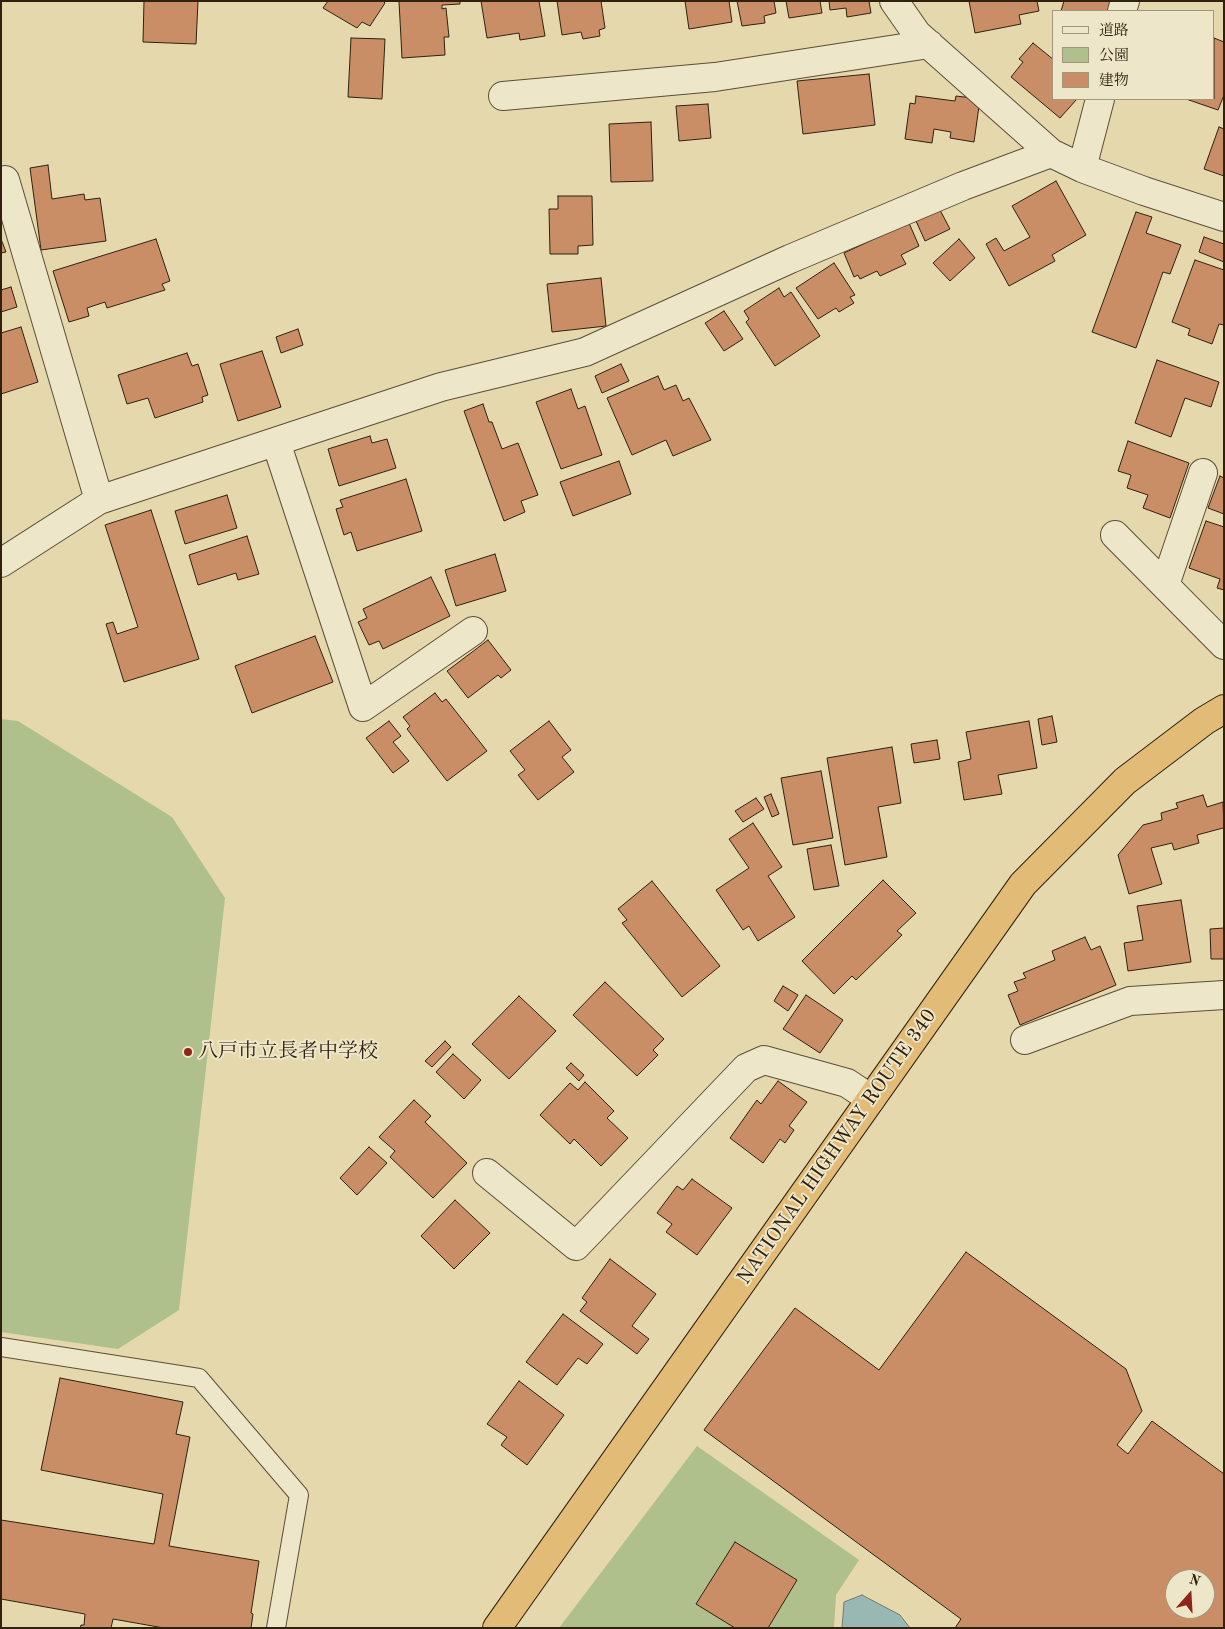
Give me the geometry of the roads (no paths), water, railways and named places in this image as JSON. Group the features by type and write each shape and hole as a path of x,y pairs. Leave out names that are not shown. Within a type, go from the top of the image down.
{"highway":[{"name":"NATIONAL HIGHWAY ROUTE 340","path":"497,1628 1023,884 1125,781 1204,721 1224,709"}],"street":[{"path":"894,1 918,34 928,44 1051,153 1082,168 1144,191 1224,217"},
{"path":"503,96 714,77 928,44"},
{"path":"1082,168 1100,100"},
{"path":"1,563 99,500 441,387 585,352 790,259 963,186 1051,153"},
{"path":"5,180 99,500"},
{"path":"276,442 363,707 473,631"},
{"path":"1165,585 1203,472"},
{"path":"1115,535 1224,645"},
{"path":"1024,1040 1130,1001 1224,995"},
{"path":"487,1173 576,1246 746,1068 764,1060 847,1083 871,1099"}],"lane":[{"path":"1,1348 198,1378 299,1495 276,1628"}],"water":[{"path":"862,1595 900,1615 910,1628 842,1628 844,1602"}],"place":[{"name":"八戸市立長者中学校","path":"188,1052"}]}
